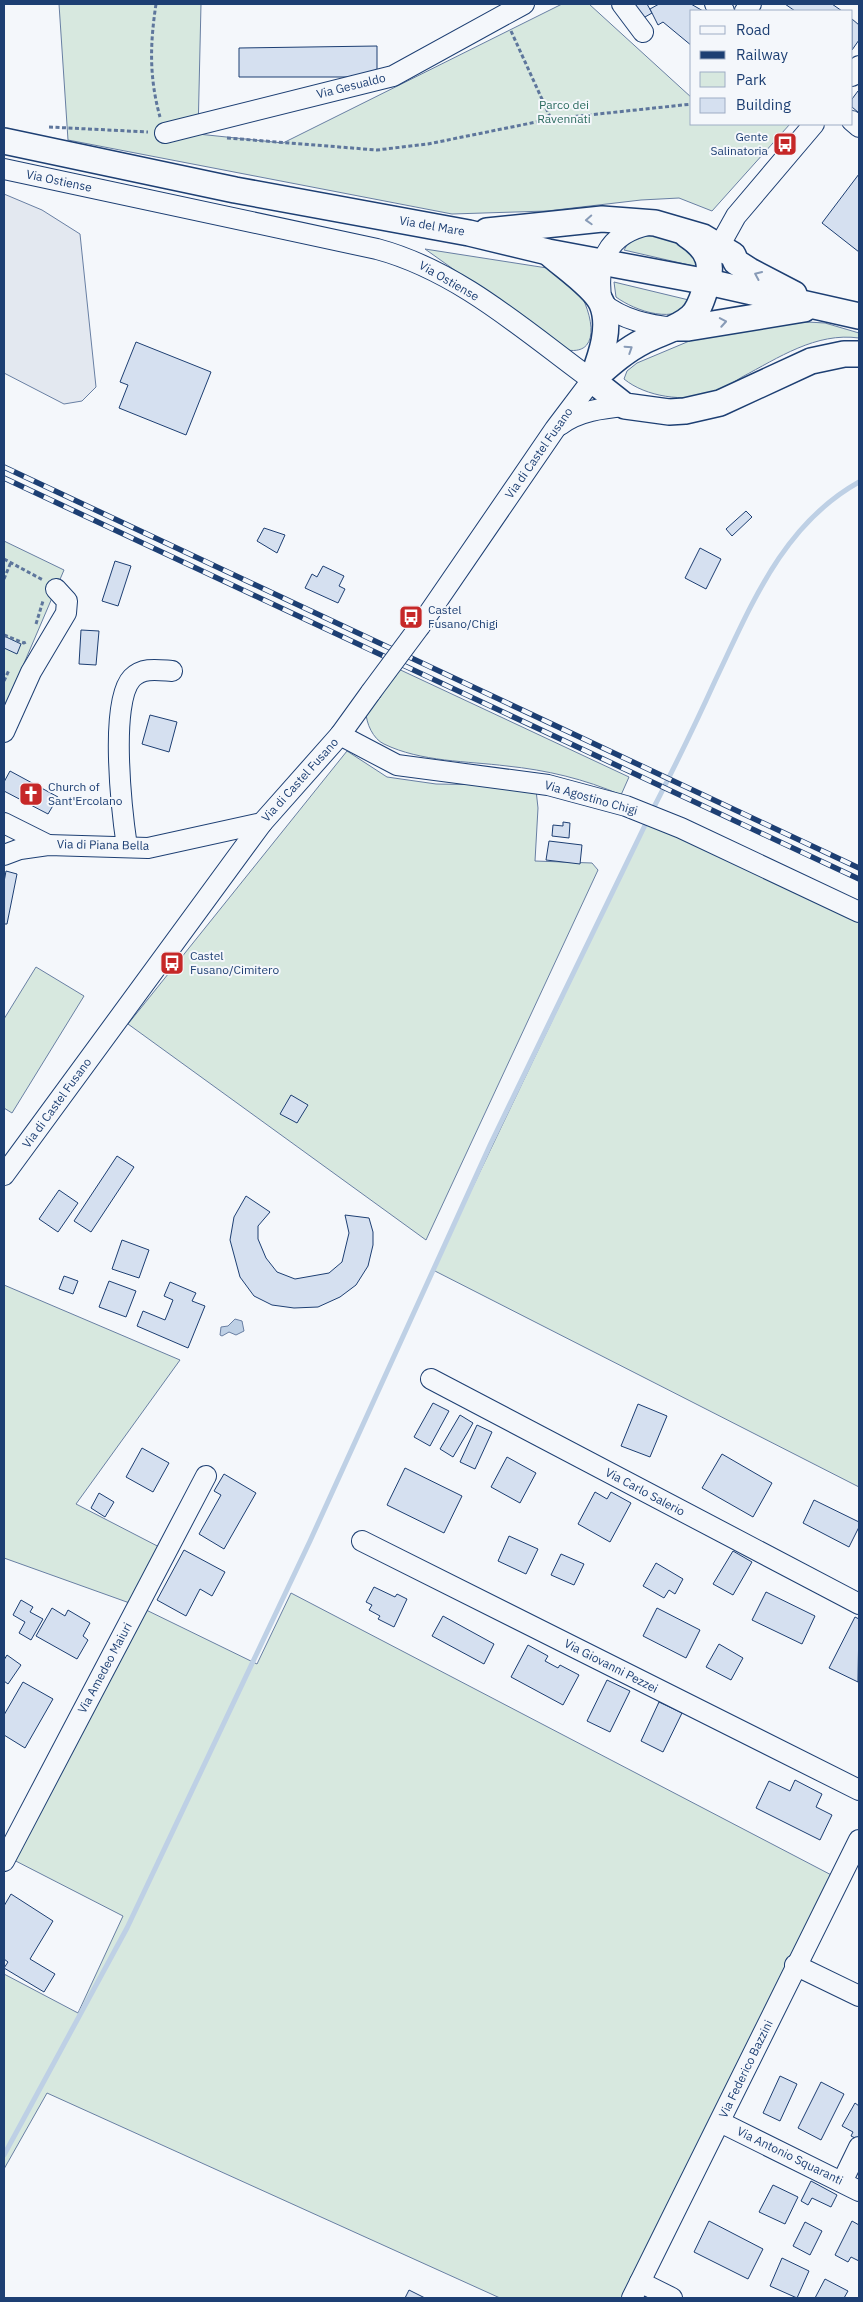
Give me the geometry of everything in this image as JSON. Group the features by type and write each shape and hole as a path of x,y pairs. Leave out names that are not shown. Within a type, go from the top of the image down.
{"main road":[{"name":"Via del Mare","path":"4,141 235,190 469,233 548,252 602,262 712,263 816,307 859,316"},
{"path":"469,233 588,220 626,220 655,223 681,231 700,246 712,263 750,271 816,307"},
{"path":"548,252 582,282 602,303 605,316 604,336 592,380"},
{"path":"675,328 696,311 712,263"},
{"path":"592,380 626,351 645,340 675,328 816,307"},
{"path":"625,406 669,412 700,409 740,395 811,361 836,355 859,354"},
{"name":"Via Ostiense","path":"592,380 625,406"}],"street":[{"name":"Via Gesualdo","path":"165,133 394,76 524,4"},
{"path":"622,4 643,32"},
{"path":"712,263 736,216 813,125"},
{"name":"Via Ostiense","path":"4,169 377,249 410,259 459,284 592,380"},
{"path":"4,178 34,176"},
{"path":"681,231 711,227 736,216"},
{"path":"655,223 636,227 618,236 610,245 602,262 599,286 602,303 622,316 654,326 675,328"},
{"name":"Via di Castel Fusano","path":"4,1175 262,823 340,735 420,626 555,429 592,380"},
{"path":"555,429 567,420 580,415 625,406"},
{"path":"4,732 31,672 66,613 67,601 52,586"},
{"path":"127,847 121,808 119,735 124,689 133,676 150,669 172,671"},
{"name":"Via Agostino Chigi","path":"340,735 396,765 548,785 626,806 680,828 859,912"},
{"path":"4,823 48,845"},
{"name":"Via di Piana Bella","path":"4,855 20,849 48,845 148,848 262,823"},
{"name":"Via Carlo Salerio","path":"432,1379 859,1604"},
{"name":"Via Amedeo Maiuri","path":"4,1860 206,1476"},
{"name":"Via Giovanni Pezzei","path":"362,1541 859,1790"},
{"name":"Via Federico Bazzini","path":"636,2290 859,1840"},
{"path":"796,1965 859,1996"},
{"name":"Via Antonio Squaranti","path":"720,2122 851,2187"},
{"path":"851,2187 859,2148"},
{"path":"636,2290 672,2298"}],"path":[{"path":"42,127 165,133 154,95 150,44 156,4"},
{"path":"503,15 551,119"},
{"path":"223,138 378,150 428,144 551,119 690,104"},
{"path":"4,559 52,586 35,626"},
{"path":"4,579 11,562"},
{"path":"4,635 24,643 28,641"}],"green space":[{"name":"Parco dei Ravennati","path":"59,4 201,4 198,134 283,143 562,4 589,4 690,96 690,125 789,125 712,211 679,198 641,200 547,211 452,214 68,140"},
{"path":"653,234 677,241 692,249 702,268 624,250 632,237"},
{"path":"425,249 547,268 565,274 573,282 586,306 591,333 588,343 580,349 567,350"},
{"path":"614,282 693,301 686,309 677,313 656,314 634,307 616,297"},
{"path":"772,320 825,323 859,333 859,338 843,337 828,339 798,348 719,391 689,398 654,394 624,379 627,371 637,363 718,329"},
{"path":"4,541 64,570 4,710"},
{"path":"392,666 629,777 621,795 593,784 551,773 429,758 398,750 380,742 371,730 366,712 373,695"},
{"path":"347,751 387,777 436,784 496,785 536,790 538,808 535,861 592,863 598,870 426,1240 128,1024"},
{"path":"654,807 859,912 859,1487 433,1270"},
{"path":"36,967 84,996 12,1113 4,1108 4,1019"},
{"path":"4,1285 180,1360 76,1504 167,1551 138,1606 4,1558"},
{"path":"291,1593 839,1879 628,2298 500,2298 47,2093 4,2169 4,1974 78,2013 123,1916 6,1856 138,1606 257,1664"}],"shaded area":[{"path":"4,194 42,210 80,234 96,387 82,401 64,404 4,373"}],"water":[{"path":"235,1319 242,1321 244,1331 236,1335 229,1332 222,1336 220,1335 221,1327 228,1326"}],"building":[{"path":"627,4 647,4 652,13 638,21"},
{"path":"659,4 691,4 701,10 690,10 690,44 663,22 658,25 650,9"},
{"path":"785,4 832,4 841,10 794,10"},
{"path":"853,20 859,25 859,40 853,49"},
{"path":"377,46 377,77 239,77 239,48"},
{"path":"858,91 859,113 853,108 853,98"},
{"path":"859,174 859,252 822,223"},
{"path":"136,342 211,372 186,435 119,408 128,385 120,382"},
{"path":"746,511 752,517 732,536 726,529"},
{"path":"264,528 285,535 277,553 257,541"},
{"path":"700,548 721,559 706,589 685,578"},
{"path":"115,561 131,566 118,606 102,601"},
{"path":"323,566 344,576 339,586 345,589 338,603 305,588 312,574 317,577"},
{"path":"81,630 99,631 96,665 79,664"},
{"path":"4,636 21,644 17,654 4,648"},
{"path":"150,715 177,722 169,752 142,744"},
{"name":"Church of Sant'Ercolano","path":"10,771 58,797 48,814 4,791 4,782"},
{"path":"563,822 570,823 569,838 552,836 553,825 563,826"},
{"path":"549,841 582,845 580,864 546,860"},
{"path":"6,871 17,874 7,924 4,924 4,882"},
{"path":"291,1095 308,1105 297,1123 280,1114"},
{"path":"117,1156 134,1167 91,1232 74,1221"},
{"path":"59,1190 78,1203 58,1232 39,1219"},
{"path":"246,1196 270,1212 258,1226 258,1239 266,1258 277,1272 295,1279 329,1273 342,1262 349,1233 345,1215 369,1218 373,1232 373,1245 368,1266 356,1285 340,1297 318,1307 294,1308 272,1305 254,1296 240,1277 230,1240 234,1217"},
{"path":"122,1240 149,1250 139,1278 112,1269"},
{"path":"64,1276 78,1281 73,1294 59,1289"},
{"path":"109,1281 136,1291 126,1317 99,1307"},
{"path":"170,1282 196,1293 192,1301 205,1306 188,1348 137,1326 143,1311 165,1320 173,1300 164,1296"},
{"path":"433,1403 449,1411 430,1446 414,1437"},
{"path":"638,1404 667,1416 650,1457 621,1446"},
{"path":"460,1415 473,1423 453,1457 440,1449"},
{"path":"477,1425 492,1432 475,1469 460,1462"},
{"path":"142,1448 169,1463 153,1492 126,1477"},
{"path":"722,1454 772,1483 753,1517 702,1488"},
{"path":"507,1457 536,1473 520,1503 491,1487"},
{"path":"405,1468 462,1496 444,1533 387,1505"},
{"path":"224,1474 256,1493 224,1549 199,1534 221,1495 214,1491"},
{"path":"595,1492 607,1499 611,1492 631,1503 610,1542 578,1524"},
{"path":"99,1493 114,1502 105,1517 91,1508"},
{"path":"814,1500 859,1522 859,1527 849,1547 803,1523"},
{"path":"509,1536 538,1549 526,1574 498,1561"},
{"path":"184,1550 225,1572 212,1596 200,1589 186,1616 157,1600"},
{"path":"733,1551 752,1562 733,1595 713,1584"},
{"path":"561,1554 584,1564 574,1585 551,1575"},
{"path":"656,1563 683,1579 675,1594 669,1590 664,1598 643,1586"},
{"path":"374,1587 395,1597 397,1594 407,1599 394,1627 378,1619 380,1616 369,1610 372,1605 366,1602"},
{"path":"766,1592 815,1616 802,1644 752,1620"},
{"path":"21,1600 33,1607 30,1612 43,1619 31,1640 19,1633 25,1622 13,1615"},
{"path":"52,1608 65,1616 68,1610 90,1623 83,1636 88,1640 77,1659 36,1636"},
{"path":"657,1608 700,1630 686,1658 643,1636"},
{"path":"443,1616 494,1644 484,1664 432,1636"},
{"path":"855,1617 859,1619 858,1682 829,1668"},
{"path":"719,1644 743,1658 731,1680 706,1667"},
{"path":"528,1645 548,1656 545,1661 558,1668 560,1665 579,1675 563,1705 511,1677"},
{"path":"7,1655 21,1665 8,1684 4,1681 4,1660"},
{"path":"607,1680 630,1691 610,1732 587,1721"},
{"path":"23,1682 53,1699 25,1748 4,1735 4,1715"},
{"path":"659,1702 682,1713 663,1752 641,1741"},
{"path":"795,1780 822,1794 816,1807 832,1815 820,1840 756,1808 769,1781 790,1791"},
{"path":"11,1894 53,1921 30,1959 55,1974 44,1992 4,1968 8,1962 4,1959 4,1906"},
{"path":"780,2076 797,2084 780,2121 763,2113"},
{"path":"821,2082 844,2094 821,2140 798,2128"},
{"path":"855,2103 859,2106 859,2140 851,2136 853,2132 842,2126"},
{"path":"811,2181 837,2195 831,2207 812,2198 808,2205 801,2201"},
{"path":"773,2185 798,2197 785,2224 759,2212"},
{"path":"709,2221 763,2249 748,2279 694,2252"},
{"path":"852,2221 859,2225 859,2261 851,2257 848,2262 835,2255"},
{"path":"805,2222 822,2231 810,2255 793,2246"},
{"path":"782,2258 809,2271 797,2298 770,2286"},
{"path":"825,2279 848,2291 844,2298 815,2298"},
{"path":"409,2290 425,2298 405,2298"}],"waterway":[{"path":"652,811 742,624 772,570 789,544 809,521 832,500 859,482"},
{"path":"4,2155 127,1928 310,1541 491,1143 648,819"}],"railway":[{"path":"4,467 859,868"},
{"path":"4,478 859,879"}],"place":[{"name":"Gente Salinatoria","path":"785,144"},
{"name":"Castel Fusano/Chigi","path":"411,617"},
{"name":"Church of Sant'Ercolano","path":"31,794"},
{"name":"Castel Fusano/Cimitero","path":"172,963"}]}
